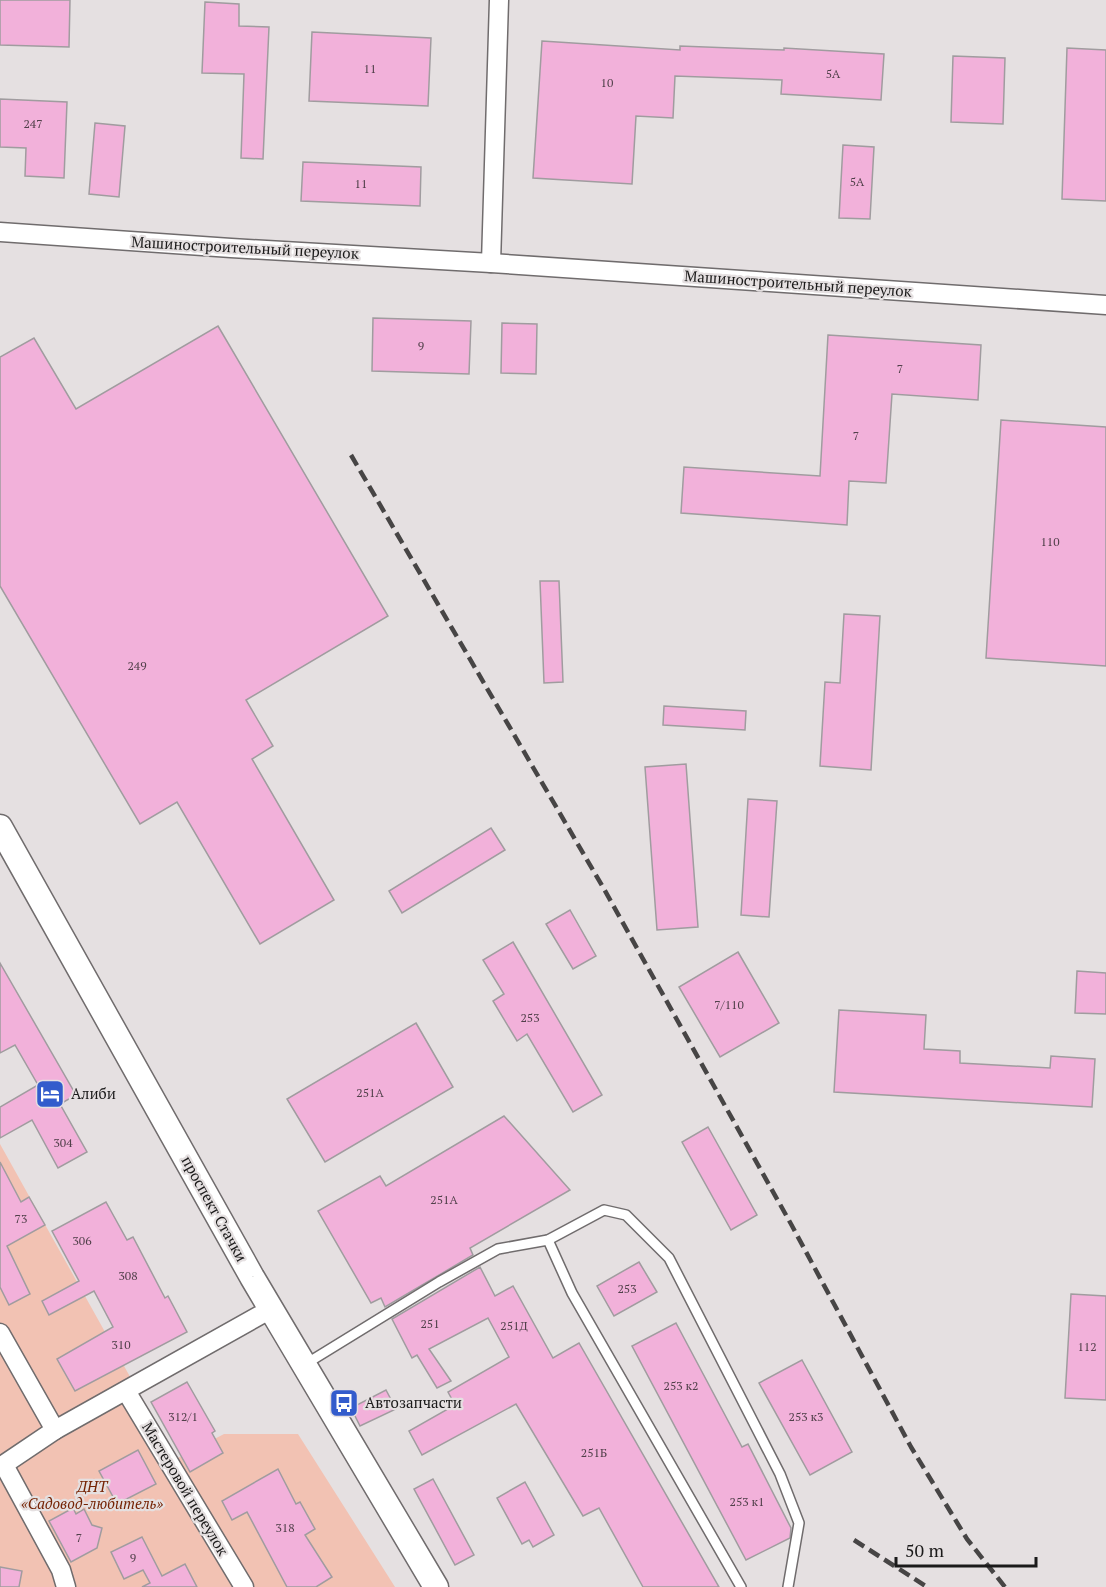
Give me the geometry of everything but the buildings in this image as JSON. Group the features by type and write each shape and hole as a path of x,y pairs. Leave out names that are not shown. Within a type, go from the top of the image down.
{"street":[{"path":"491,263 499,0"},
{"name":"Машиностроительный переулок","path":"0,232 1106,305"},
{"name":"проспект Стачки","path":"0,827 271,1309 436,1587"},
{"path":"66,1587 61,1570 2,1466 55,1430 271,1309"},
{"path":"0,1333 55,1430"},
{"name":"Мастеровой переулок","path":"126,1391 244,1587"}],"lane":[{"path":"304,1365 439,1282 498,1249 548,1240 604,1210 626,1215 669,1258 780,1474 799,1523 788,1587"},
{"path":"548,1240 572,1293 741,1587"}],"green space":[{"name":"ДНТ «Садовод-любитель»","path":"0,1144 176,1459 224,1434 298,1434 395,1587 0,1587"}],"railway":[{"path":"351,455 604,889 791,1224 911,1447 967,1539 1005,1587"},
{"path":"854,1540 927,1587"}],"place":[{"name":"Алиби","path":"50,1094"},
{"name":"Автозапчасти","path":"344,1403"}]}
